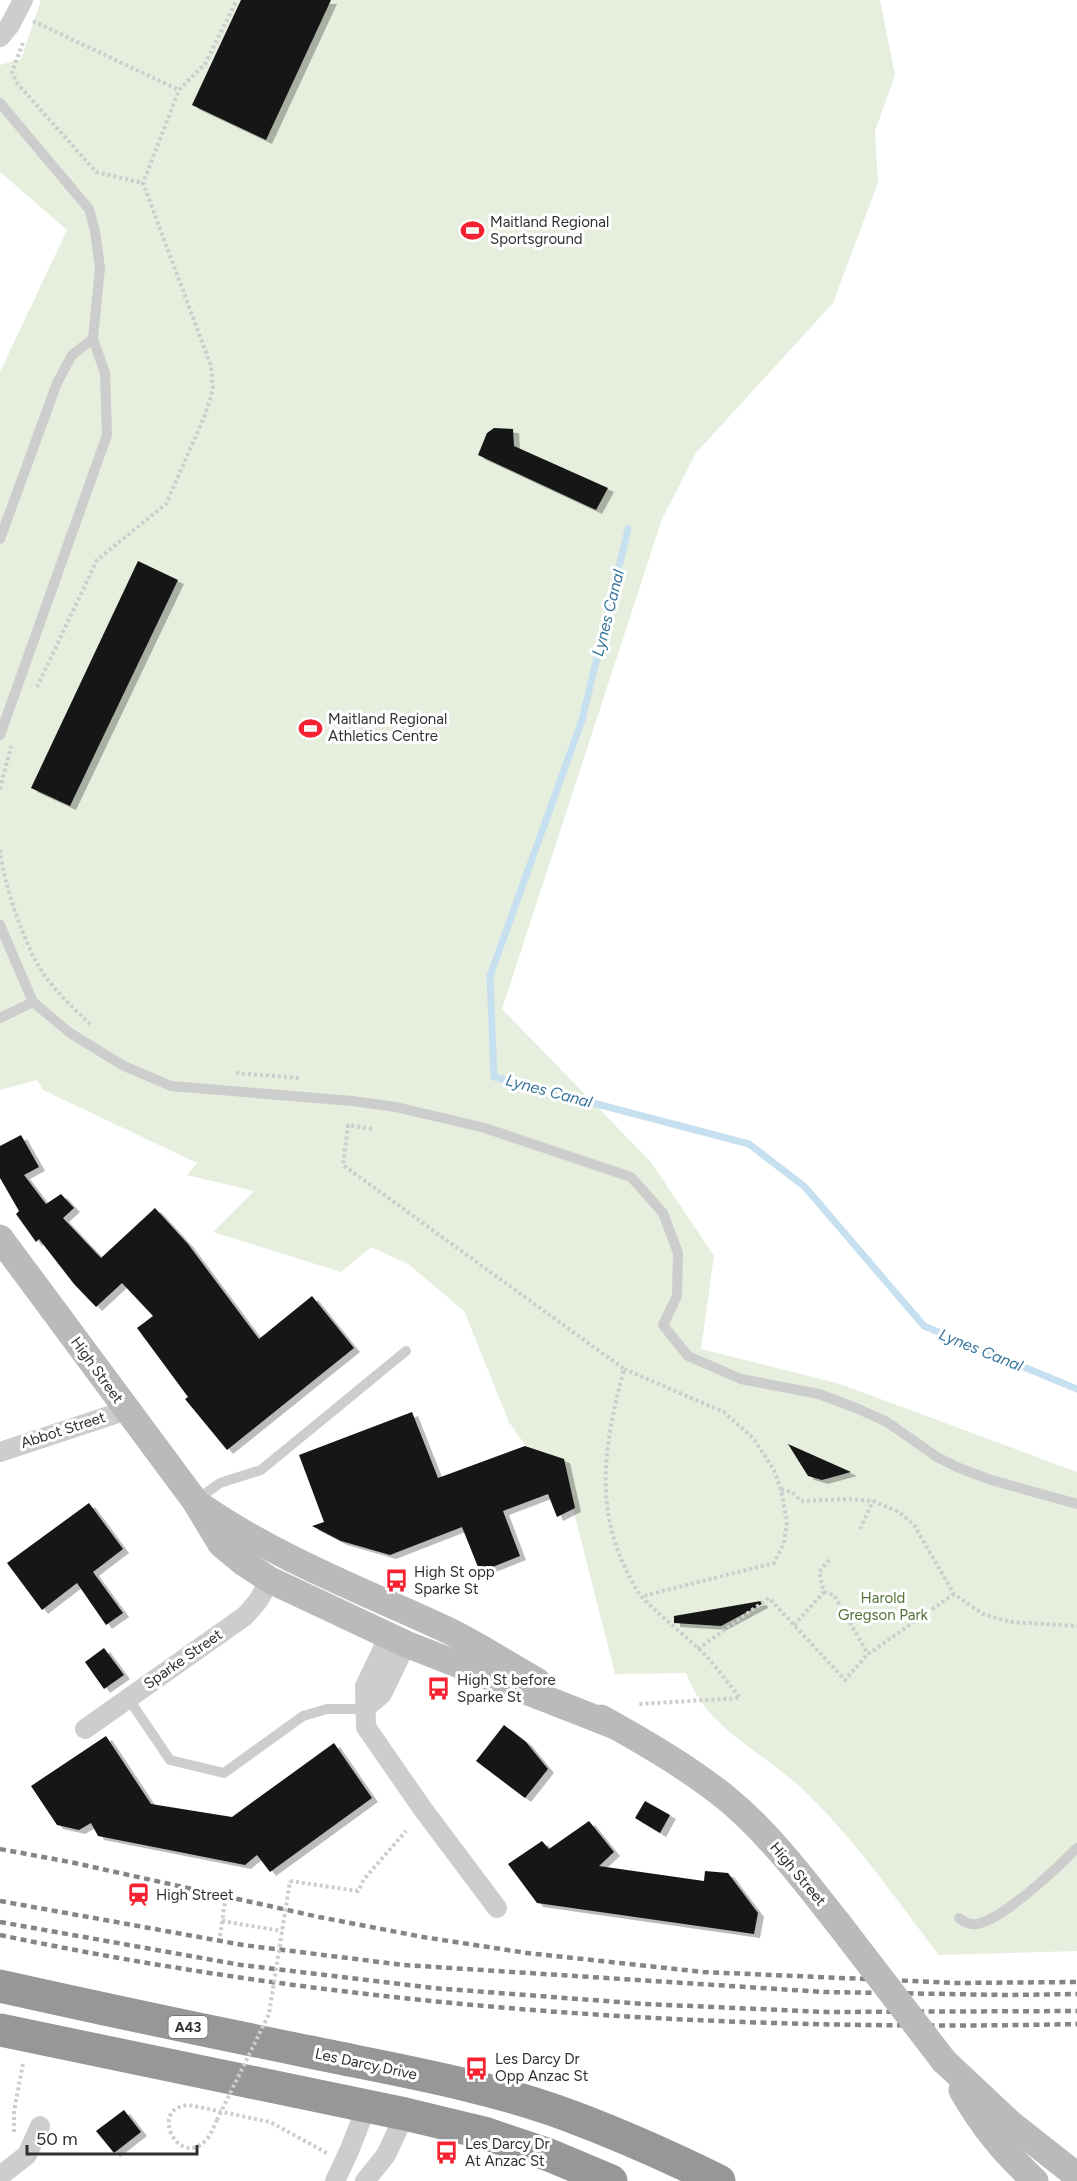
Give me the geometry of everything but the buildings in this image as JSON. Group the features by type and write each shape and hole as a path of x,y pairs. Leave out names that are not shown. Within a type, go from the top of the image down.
{"highway":[{"name":"Les Darcy Drive","path":"0,1986 167,2023 418,2074 500,2094 568,2115 648,2147 719,2181"},
{"path":"0,2031 367,2105 484,2133 549,2155 611,2181"},
{"path":"367,2105 377,2066"},
{"path":"405,2114 418,2074"}],"main road":[{"name":"High Street","path":"0,1238 195,1502 221,1544 244,1563 270,1580 615,1726"},
{"name":"High Street","path":"195,1502 232,1527 299,1563 448,1630 689,1770 727,1799 793,1866 944,2061 980,2122 1011,2159 1035,2181"},
{"path":"299,1563 351,1604 400,1636 436,1643 507,1665"},
{"name":"High Street","path":"944,2061 1010,2123 1077,2176"}],"street":[{"path":"0,37 10,25 23,0"},
{"name":"Abbot Street","path":"0,1452 127,1410"},
{"name":"Sparke Street","path":"85,1729 244,1616 258,1601 270,1580"},
{"path":"400,1636 382,1694 364,1709 366,1727 369,1735 497,1908"},
{"path":"335,2181 367,2105"},
{"path":"365,2181 387,2154 405,2114"},
{"path":"0,2176 27,2155 40,2126"}],"lane":[{"path":"0,104 89,209 95,231 100,268 93,339 105,373 107,435 0,735"},
{"path":"0,539 57,383 72,355 93,339"},
{"path":"0,925 33,1002 70,1033 124,1066 171,1086 352,1101 396,1107 485,1128 631,1177 663,1213 678,1253 677,1296 663,1325 688,1356 741,1379 819,1394 856,1408 887,1422 937,1457 959,1468 991,1480 1077,1504"},
{"path":"0,1018 33,1002"},
{"path":"195,1502 220,1483 261,1470 406,1351"},
{"path":"128,1698 170,1760 224,1773 303,1716 327,1709 364,1709"},
{"path":"959,1918 970,1924 983,1922 1014,1904 1077,1848"}],"path":[{"path":"36,689 97,560 166,504 205,415 213,389 211,366 142,183 179,90 206,64 237,0"},
{"path":"29,27 32,20 179,90"},
{"path":"26,35 12,72 17,83 96,172 142,183"},
{"path":"0,789 13,741"},
{"path":"0,850 8,887 20,923 42,971 67,1002 97,1030"},
{"path":"232,1072 309,1079"},
{"path":"372,1129 348,1125 343,1165 624,1369 724,1412 753,1437 774,1470 781,1490 787,1522 784,1543 774,1563 642,1597"},
{"path":"624,1369 611,1422 605,1488 609,1518 618,1551 631,1580 642,1597 698,1649 740,1698 639,1704"},
{"path":"781,1490 792,1492 801,1501 849,1499 873,1501 899,1512 914,1525 954,1594 983,1614 1010,1622 1077,1626"},
{"path":"860,1529 873,1501"},
{"path":"824,1592 819,1572 829,1560"},
{"path":"824,1592 834,1595 868,1654"},
{"path":"794,1625 824,1592"},
{"path":"698,1649 768,1598 845,1680 868,1654 954,1594"},
{"path":"344,2162 270,2122 247,2118 227,2113 217,2111 196,2106 184,2105 173,2113 168,2123 175,2141 187,2147 201,2144 211,2133 213,2127 217,2120 222,2109 269,2014 290,1881 358,1891 364,1879 406,1831"},
{"path":"220,1936 225,1902"},
{"path":"222,1921 282,1931"},
{"path":"22,2064 13,2125 15,2136 27,2155"}],"green space":[{"name":"Harold Gregson Park","path":"41,0 880,0 895,75 875,131 878,183 833,303 696,453 662,519 502,1009 651,1162 714,1256 701,1349 840,1384 1077,1472 1077,1951 939,1955 838,1826 800,1787 735,1736 706,1709 686,1673 615,1674 561,1461 525,1445 509,1422 464,1311 408,1264 371,1247 341,1272 213,1232 254,1191 187,1175 197,1163 43,1090 37,1080 0,1090 0,372 67,230 0,172 0,65 21,59"}],"waterway":[{"name":"Lynes Canal","path":"628,529 582,720 490,976 494,1077 749,1144 805,1187 924,1326 1077,1389"}],"railway":[{"path":"0,1849 70,1862 319,1917 423,1937 527,1953 703,1972 957,1983 1077,1982"},
{"path":"0,1901 243,1945 404,1965 824,1992 1077,1994"},
{"path":"0,1922 241,1965 433,1988 645,2004 827,2012 1077,2011"},
{"path":"0,1935 133,1960 266,1981 401,1998 536,2010 671,2019 807,2024 942,2026 1077,2024"}],"place":[{"name":"Maitland Regional Sportsground","path":"472,231"},
{"name":"Maitland Regional Athletics Centre","path":"310,728"},
{"name":"High St opp Sparke St","path":"396,1581"},
{"name":"High St before Sparke St","path":"439,1689"},
{"name":"High Street","path":"138,1895"},
{"name":"Les Darcy Dr Opp Anzac St","path":"477,2068"},
{"name":"Les Darcy Dr At Anzac St","path":"447,2153"}]}
